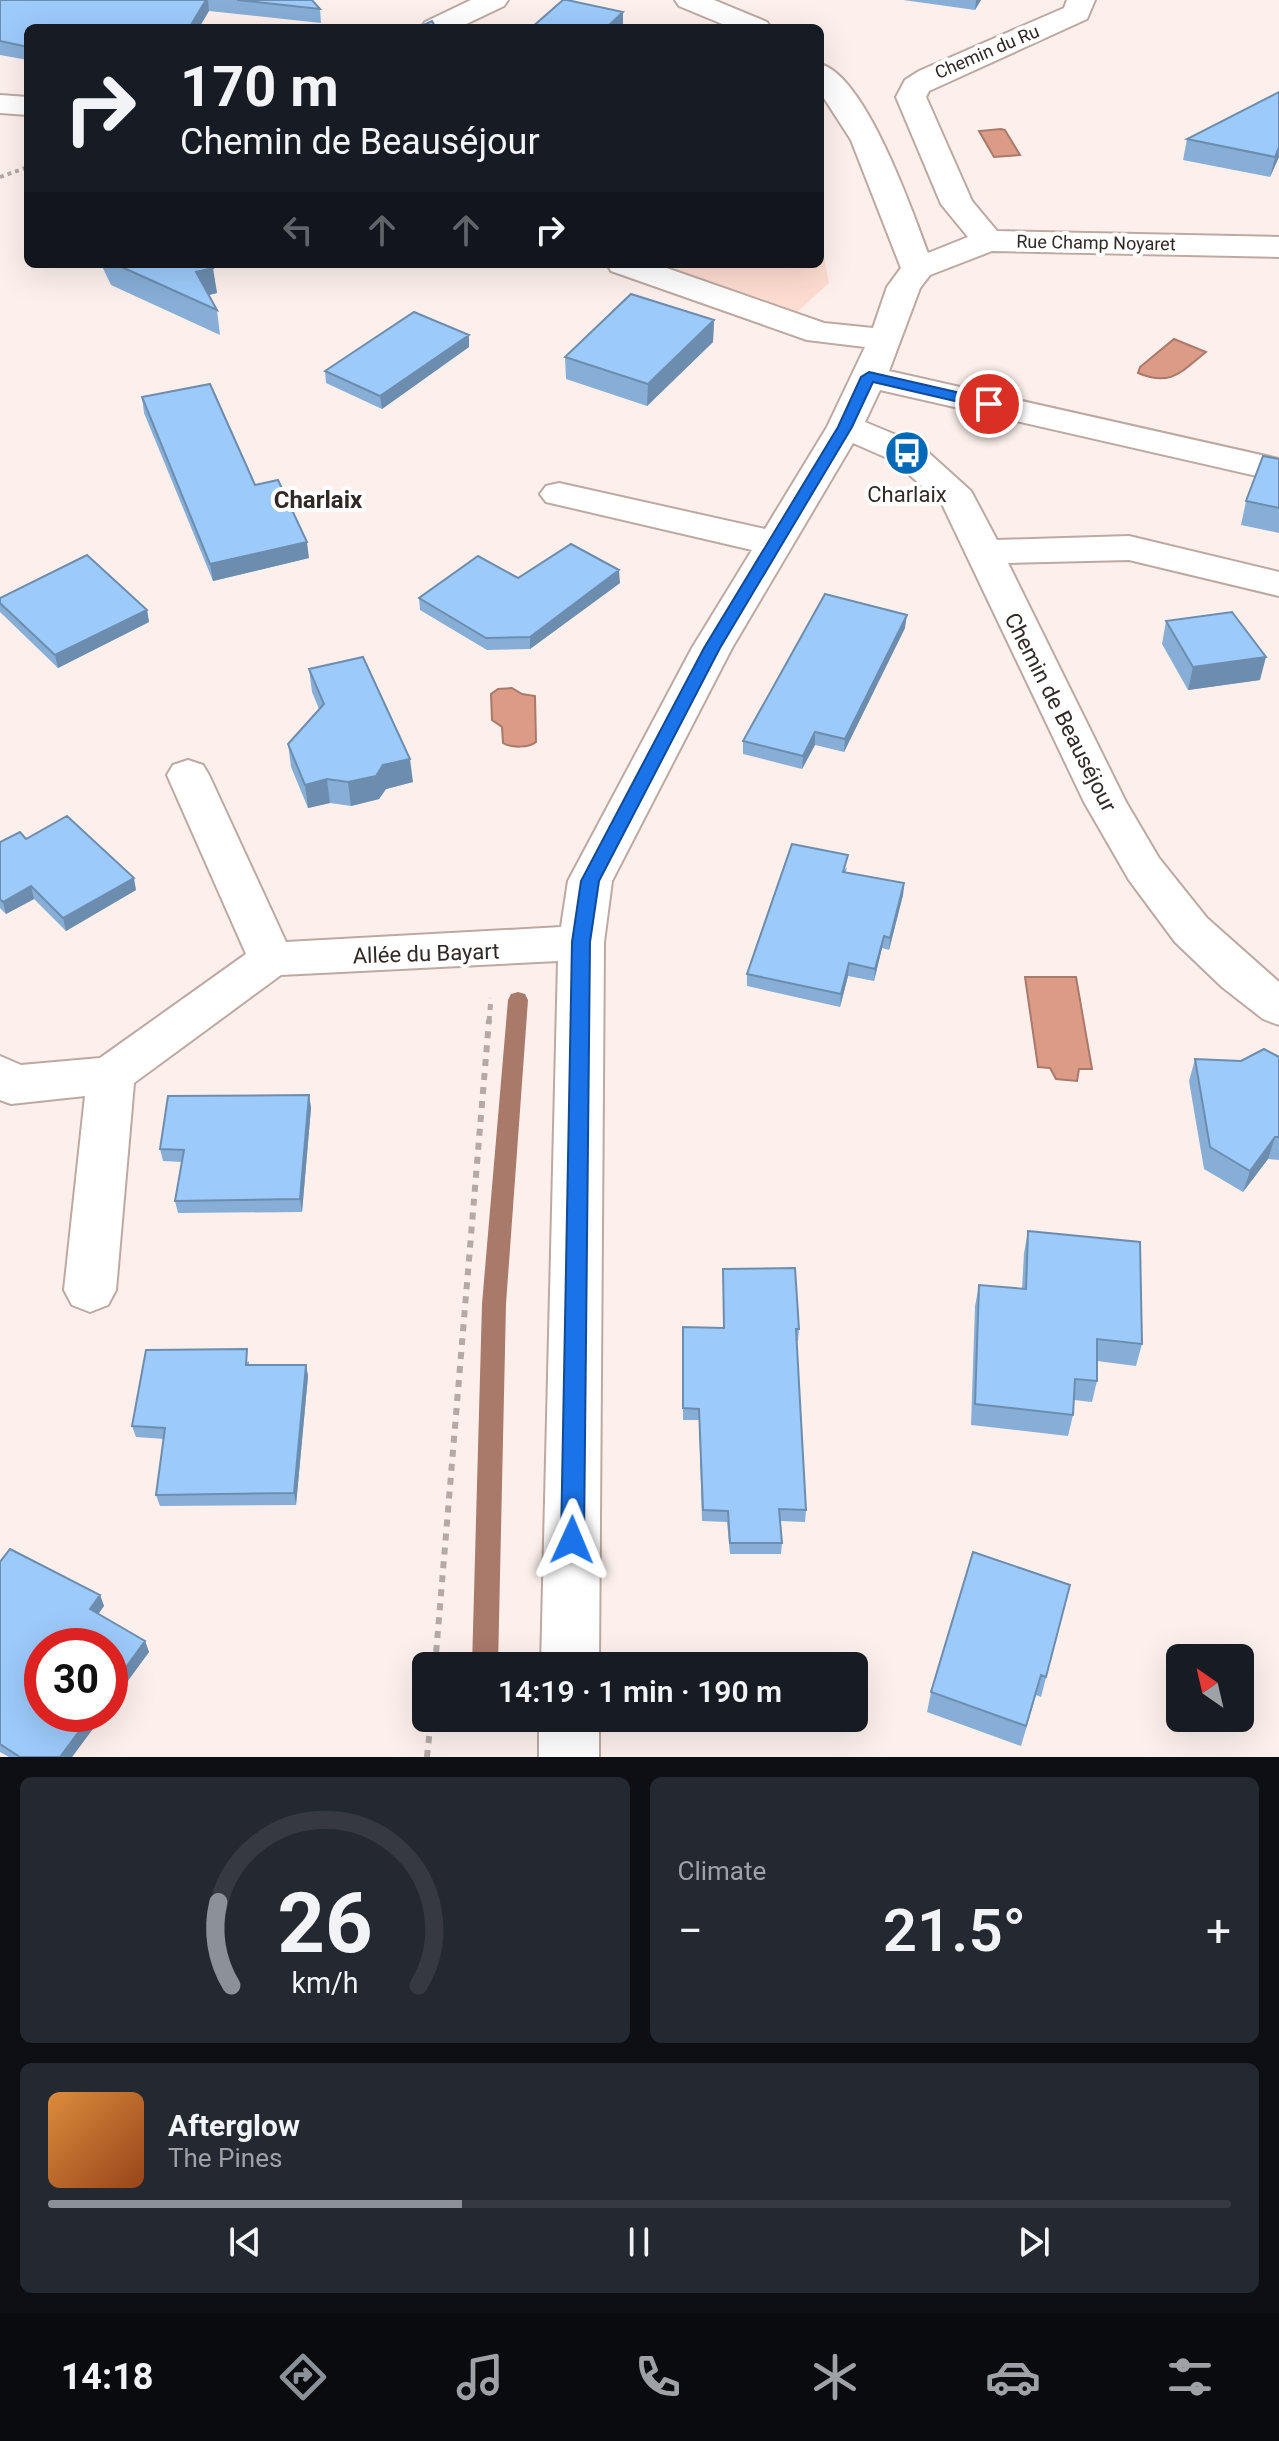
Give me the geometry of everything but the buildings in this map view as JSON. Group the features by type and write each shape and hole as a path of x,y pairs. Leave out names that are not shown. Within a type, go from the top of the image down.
{"street":[{"path":"443,24 494,0"},
{"path":"689,0 747,24"},
{"name":"Chemin du Ru","path":"988,241 957,204 911,97 916,86 929,77 1077,13 1081,0"},
{"path":"570,1652 581,942 590,881 712,648 845,427 877,358 904,287 918,268 869,145 843,96 824,77"},
{"path":"0,104 24,106"},
{"path":"894,208 957,204"},
{"name":"Rue Champ Noyaret","path":"918,268 988,241 1279,247"},
{"path":"634,268 819,333 877,358 1279,470"},
{"name":"Chemin de Beauséjour","path":"845,427 907,453 958,499 1097,788 1144,869 1191,930 1238,975 1279,1007"},
{"path":"559,494 775,543"},
{"path":"982,552 1129,548 1279,584"},
{"path":"0,1074 11,1085 111,1075 271,959 188,775"},
{"name":"Allée du Bayart","path":"271,959 511,949 581,942"},
{"path":"90,1290 111,1075"},
{"path":"569,1732 569,1757"}],"path":[{"path":"0,177 24,168"},
{"path":"436,1652 492,992 511,949"},
{"path":"427,1757 430,1732"}],"shaded area":[{"path":"1005,130 1020,155 994,157 979,131"},
{"path":"824,256 829,283 795,314 673,268 824,268"},
{"path":"1174,339 1206,352 1182,371 1167,378 1138,373 1140,367"},
{"path":"512,688 535,696 536,742 529,745 503,743 502,727 492,720 491,694 498,689"},
{"path":"1025,977 1076,977 1092,1069 1079,1069 1077,1081 1056,1079 1050,1068 1038,1067"}],"waterway":[{"path":"485,1652 494,1304 518,1000"}],"place":[{"name":"Charlaix","path":"907,453"}],"district":[{"name":"Charlaix","path":"318,500"}],"route":[{"path":"572,1540 581,942 590,881 712,648 845,427 869,377 989,404"}]}
